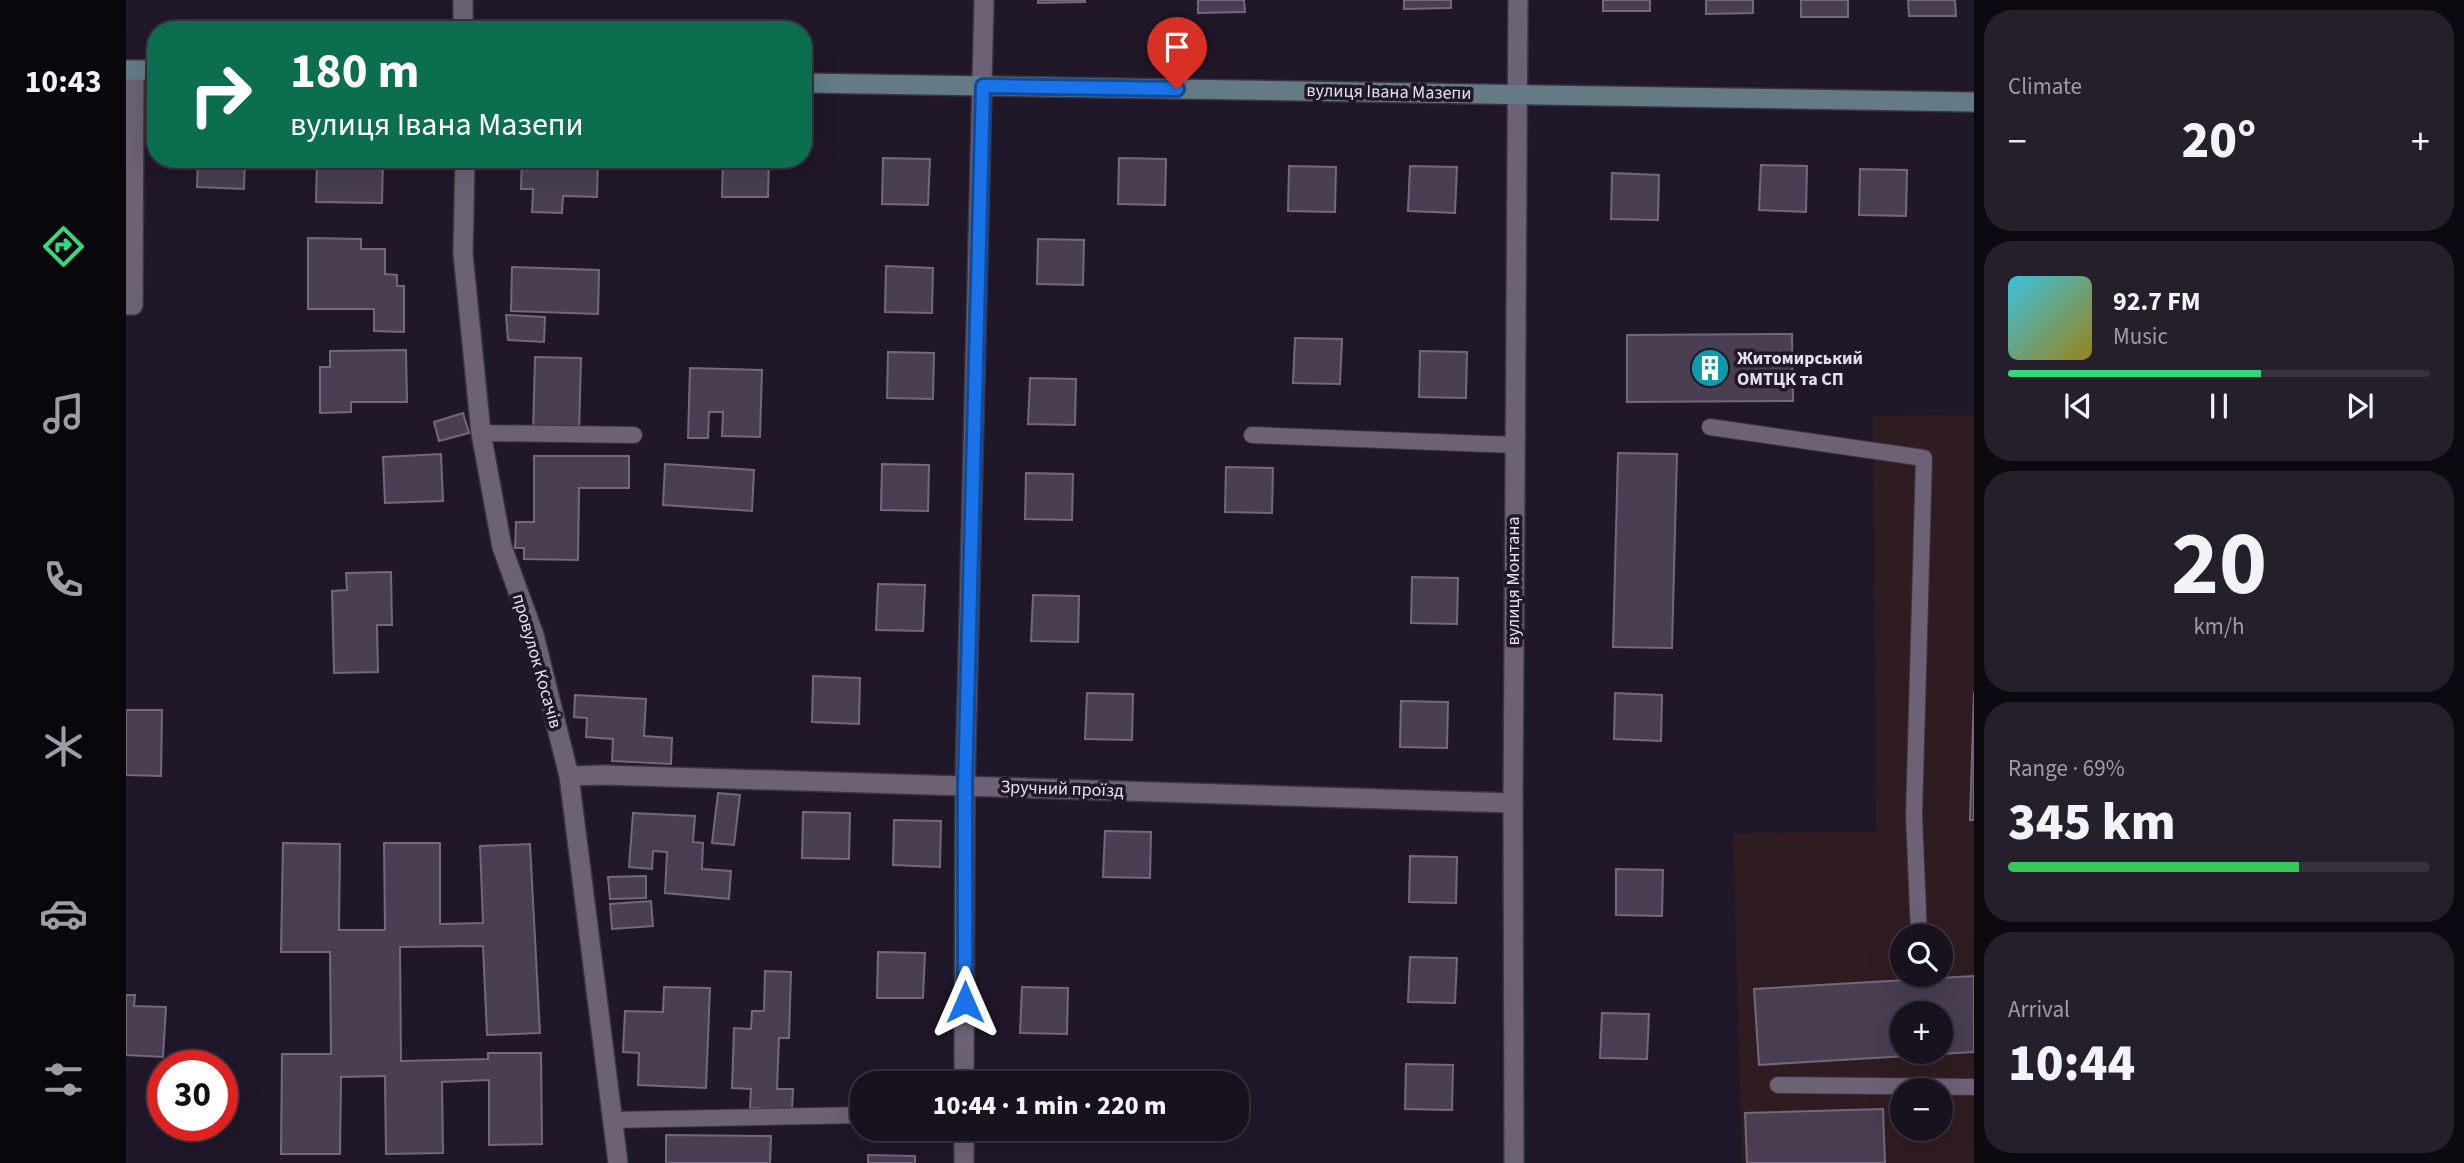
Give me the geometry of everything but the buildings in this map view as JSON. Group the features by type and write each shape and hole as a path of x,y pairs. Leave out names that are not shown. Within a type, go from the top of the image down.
{"main road":[{"name":"вулиця Івана Мазепи","path":"812,83 1974,102"}],"street":[{"path":"463,0 463,21"},
{"path":"964,1071 965,786 984,0"},
{"name":"вулиця Монтана","path":"1514,1163 1514,445 1518,0"},
{"path":"126,305 133,305 130,70"},
{"name":"провулок Косачів","path":"464,168 463,254 481,433 502,547 534,635 569,776 618,1163"},
{"name":"Зручний проїзд","path":"569,776 1513,803"},
{"path":"964,1141 964,1163"}],"lane":[{"path":"1710,427 1924,458 1914,816 1918,924"},
{"path":"481,433 634,435"},
{"path":"1252,435 1514,445"},
{"path":"1778,1084 1974,1087"},
{"path":"612,1120 850,1115"}],"shaded area":[{"path":"1974,415 1974,1163 1742,1163 1733,833 1876,832 1873,416"}],"place":[{"name":"Житомирський ОМТЦК та СП","path":"1710,368"}],"route":[{"path":"965,1002 965,786 983,86 1177,89"}]}
